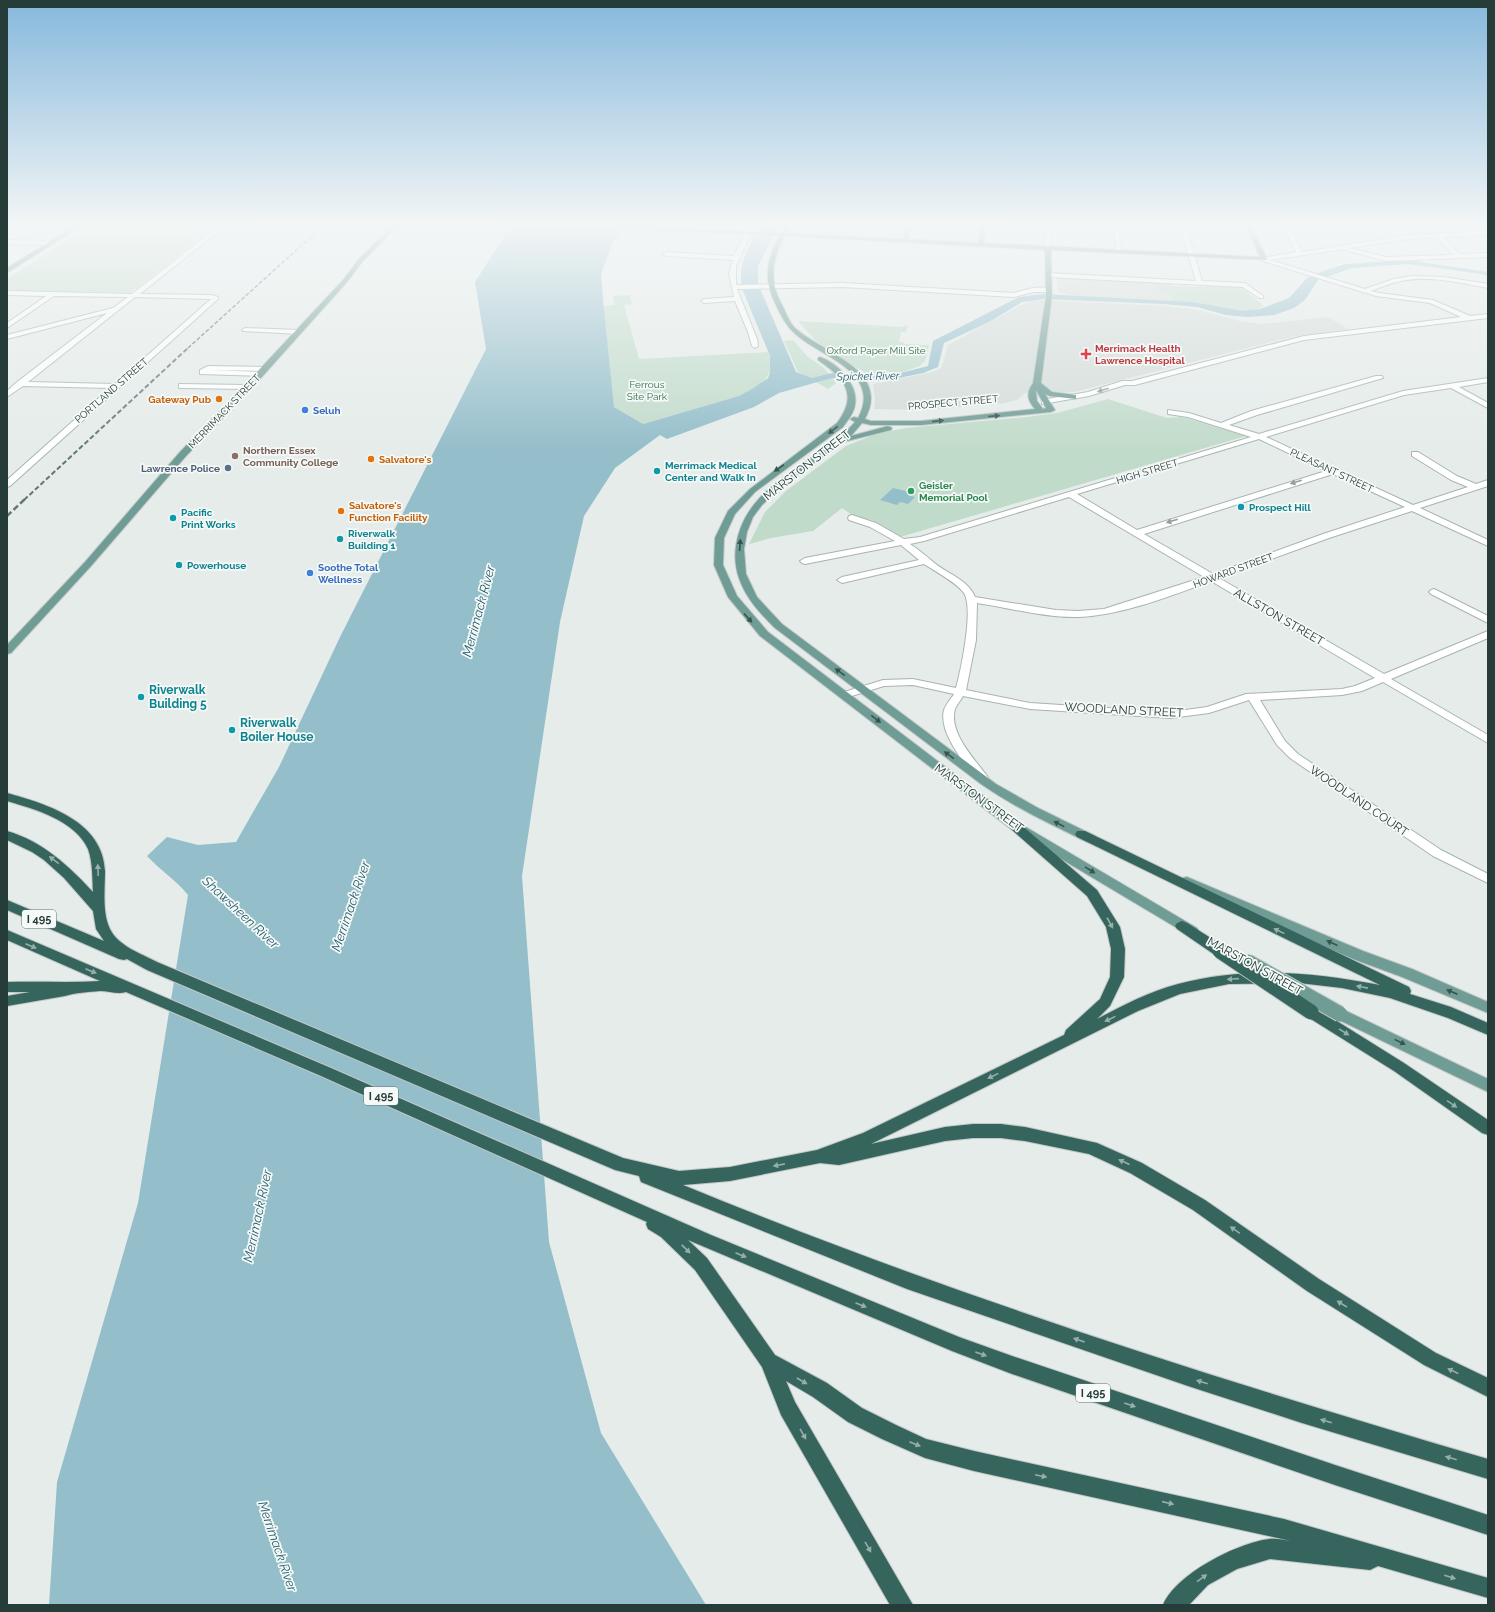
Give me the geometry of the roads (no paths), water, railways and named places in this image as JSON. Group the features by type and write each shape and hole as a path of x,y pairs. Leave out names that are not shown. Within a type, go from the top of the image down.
{"highway":[{"path":"7,797 51,812 69,822 82,832 94,850 98,863 99,909 105,932 119,947 152,966 621,1165 679,1178 730,1174 817,1157 869,1138 1133,1007 1178,989 1229,979 1299,978 1342,983 1391,992 1453,1014"},
{"path":"1015,826 1092,894 1113,927 1118,950 1117,977 1105,1002 1061,1043"},
{"path":"1081,834 1253,919 1453,1014 1488,1029"},
{"path":"7,835 35,848 62,866 99,909"},
{"name":"I 495","path":"7,905 702,1200 907,1281 1188,1377 1302,1414 1488,1469"},
{"path":"1182,926 1224,951 1310,1012 1399,1067 1488,1128"},
{"name":"I 495","path":"7,935 348,1082 705,1240 958,1345 1012,1365 1342,1478 1488,1525"},
{"path":"7,987 44,986 78,988"},
{"path":"7,1001 37,997 78,988 101,986 126,989 619,1205 667,1232 701,1264 768,1361 788,1408 902,1605"},
{"path":"817,1157 839,1158 945,1134 973,1131 1025,1134 1091,1148 1136,1168 1192,1202 1319,1290 1430,1359 1488,1388"},
{"path":"768,1361 820,1390 855,1415 925,1448 974,1461 1284,1529 1488,1588"},
{"path":"1174,1605 1201,1578 1233,1560 1270,1549 1412,1566"}],"main road":[{"name":"MERRIMACK STREET","path":"7,651 88,564 182,454 248,387 326,301"},
{"path":"777,301 793,329 813,345 856,372 865,388 868,399 862,418"},
{"path":"1045,402 1037,383 1048,301"},
{"path":"793,329 793,334 802,346"},
{"path":"817,357 838,371 850,388 852,401 848,416"},
{"path":"1037,383 1047,392 1074,401"},
{"path":"1037,383 1033,388 1031,399 1033,404 1041,411"},
{"name":"PROSPECT STREET","path":"837,443 884,429 921,423 1054,409 1045,402 891,417 862,418"},
{"name":"PROSPECT STREET","path":"848,416 892,424 921,423"},
{"name":"MARSTON STREET","path":"848,416 840,425 818,442 759,483 737,504 727,518 717,551 723,582 730,596 747,618 784,650 1015,826 1086,867 1182,926"},
{"name":"MARSTON STREET","path":"862,418 850,432 837,443 775,488 754,511 741,536 740,568 744,581 750,592 766,613 796,639 862,689 985,781 1017,802 1081,834 1358,954 1407,973 1488,1008"},
{"name":"MARSTON STREET","path":"1224,951 1340,1014 1488,1086"}],"street":[{"path":"7,326 42,301"},
{"path":"7,394 125,301"},
{"name":"PORTLAND STREET","path":"7,484 115,386 212,301"},
{"path":"738,301 754,338 755,346"},
{"path":"1431,301 1468,318"},
{"path":"7,337 117,308"},
{"name":"PROSPECT STREET","path":"1045,402 1074,401 1125,390 1131,387 1132,383 1304,338 1488,316"},
{"path":"245,330 298,332"},
{"path":"208,368 262,371 203,372 208,368"},
{"path":"1222,425 1254,414 1379,378"},
{"name":"HIGH STREET","path":"805,561 905,543 1403,393 1488,380"},
{"path":"20,384 115,386"},
{"path":"1451,385 1488,406"},
{"path":"182,386 248,387"},
{"name":"PLEASANT STREET","path":"1171,412 1189,415 1260,437 1488,543"},
{"path":"1415,454 1454,478 1476,487"},
{"path":"1136,533 1334,471"},
{"name":"HOWARD STREET","path":"972,599 1056,613 1092,614 1118,609 1212,578 1326,536 1488,483"},
{"name":"ALLSTON STREET","path":"1070,494 1488,740"},
{"path":"852,518 870,523 905,543 965,589 972,599 973,618 960,692 950,707 949,717 954,735 965,758 985,781"},
{"path":"842,580 927,561"},
{"path":"1434,592 1488,620"},
{"name":"WOODLAND STREET","path":"845,695 883,683 903,682 923,684 1030,706 1171,715 1209,710 1235,700 1253,697 1342,692 1365,687 1488,634"},
{"name":"WOODLAND COURT","path":"1253,697 1279,740 1294,756 1437,853 1488,879"}],"water":[{"path":"478,301 603,301 614,407 643,424 739,396 768,378 770,373 770,356 747,301 765,301 796,372 812,378 832,373 866,376 893,375 928,366 933,341 1011,301 1027,301 1022,302 989,322 944,343 938,367 923,373 884,381 836,378 828,379 779,393 754,407 667,439 660,435 615,468 584,516 560,622 522,876 549,1242 601,1433 706,1605 49,1605 57,1482 138,1203 188,895 147,856 167,837 198,845 236,842 279,767 340,637 486,349"},
{"path":"1096,301 1193,302 1243,311 1260,309 1280,301 1303,301 1294,308 1274,315 1247,317 1226,315 1197,307"},
{"path":"893,488 910,492 908,495 915,497 908,504 900,502 897,505 880,500"}],"railway":[{"path":"188,348 240,301"},
{"path":"24,500 189,347"},
{"path":"7,516 25,499"}],"place":[{"name":"Merrimack Health Lawrence Hospital","path":"1086,354"},
{"name":"Gateway Pub","path":"219,399"},
{"name":"Seluh","path":"305,410"},
{"name":"Northern Essex Community College","path":"235,456"},
{"name":"Salvatore's","path":"371,459"},
{"name":"Lawrence Police","path":"228,468"},
{"name":"Merrimack Medical Center and Walk In","path":"657,471"},
{"name":"Geisler Memorial Pool","path":"911,491"},
{"name":"Prospect Hill","path":"1241,507"},
{"name":"Salvatore's Function Facility","path":"341,511"},
{"name":"Pacific Print Works","path":"173,518"},
{"name":"Riverwalk Building 1","path":"340,539"},
{"name":"Powerhouse","path":"179,565"},
{"name":"Soothe Total Wellness","path":"310,573"},
{"name":"Riverwalk Building 5","path":"141,697"},
{"name":"Riverwalk Boiler House","path":"232,730"}],"park label":[{"name":"Oxford Paper Mill Site","path":"876,350"},
{"name":"Ferrous Site Park","path":"647,390"}],"water label":[{"name":"Spicket River","path":"868,376"},
{"name":"Merrimack River","path":"478,611"},
{"name":"Merrimack River","path":"350,906"},
{"name":"Shawsheen River","path":"241,912"},
{"name":"Merrimack River","path":"257,1216"},
{"name":"Merrimack River","path":"278,1546"}]}
